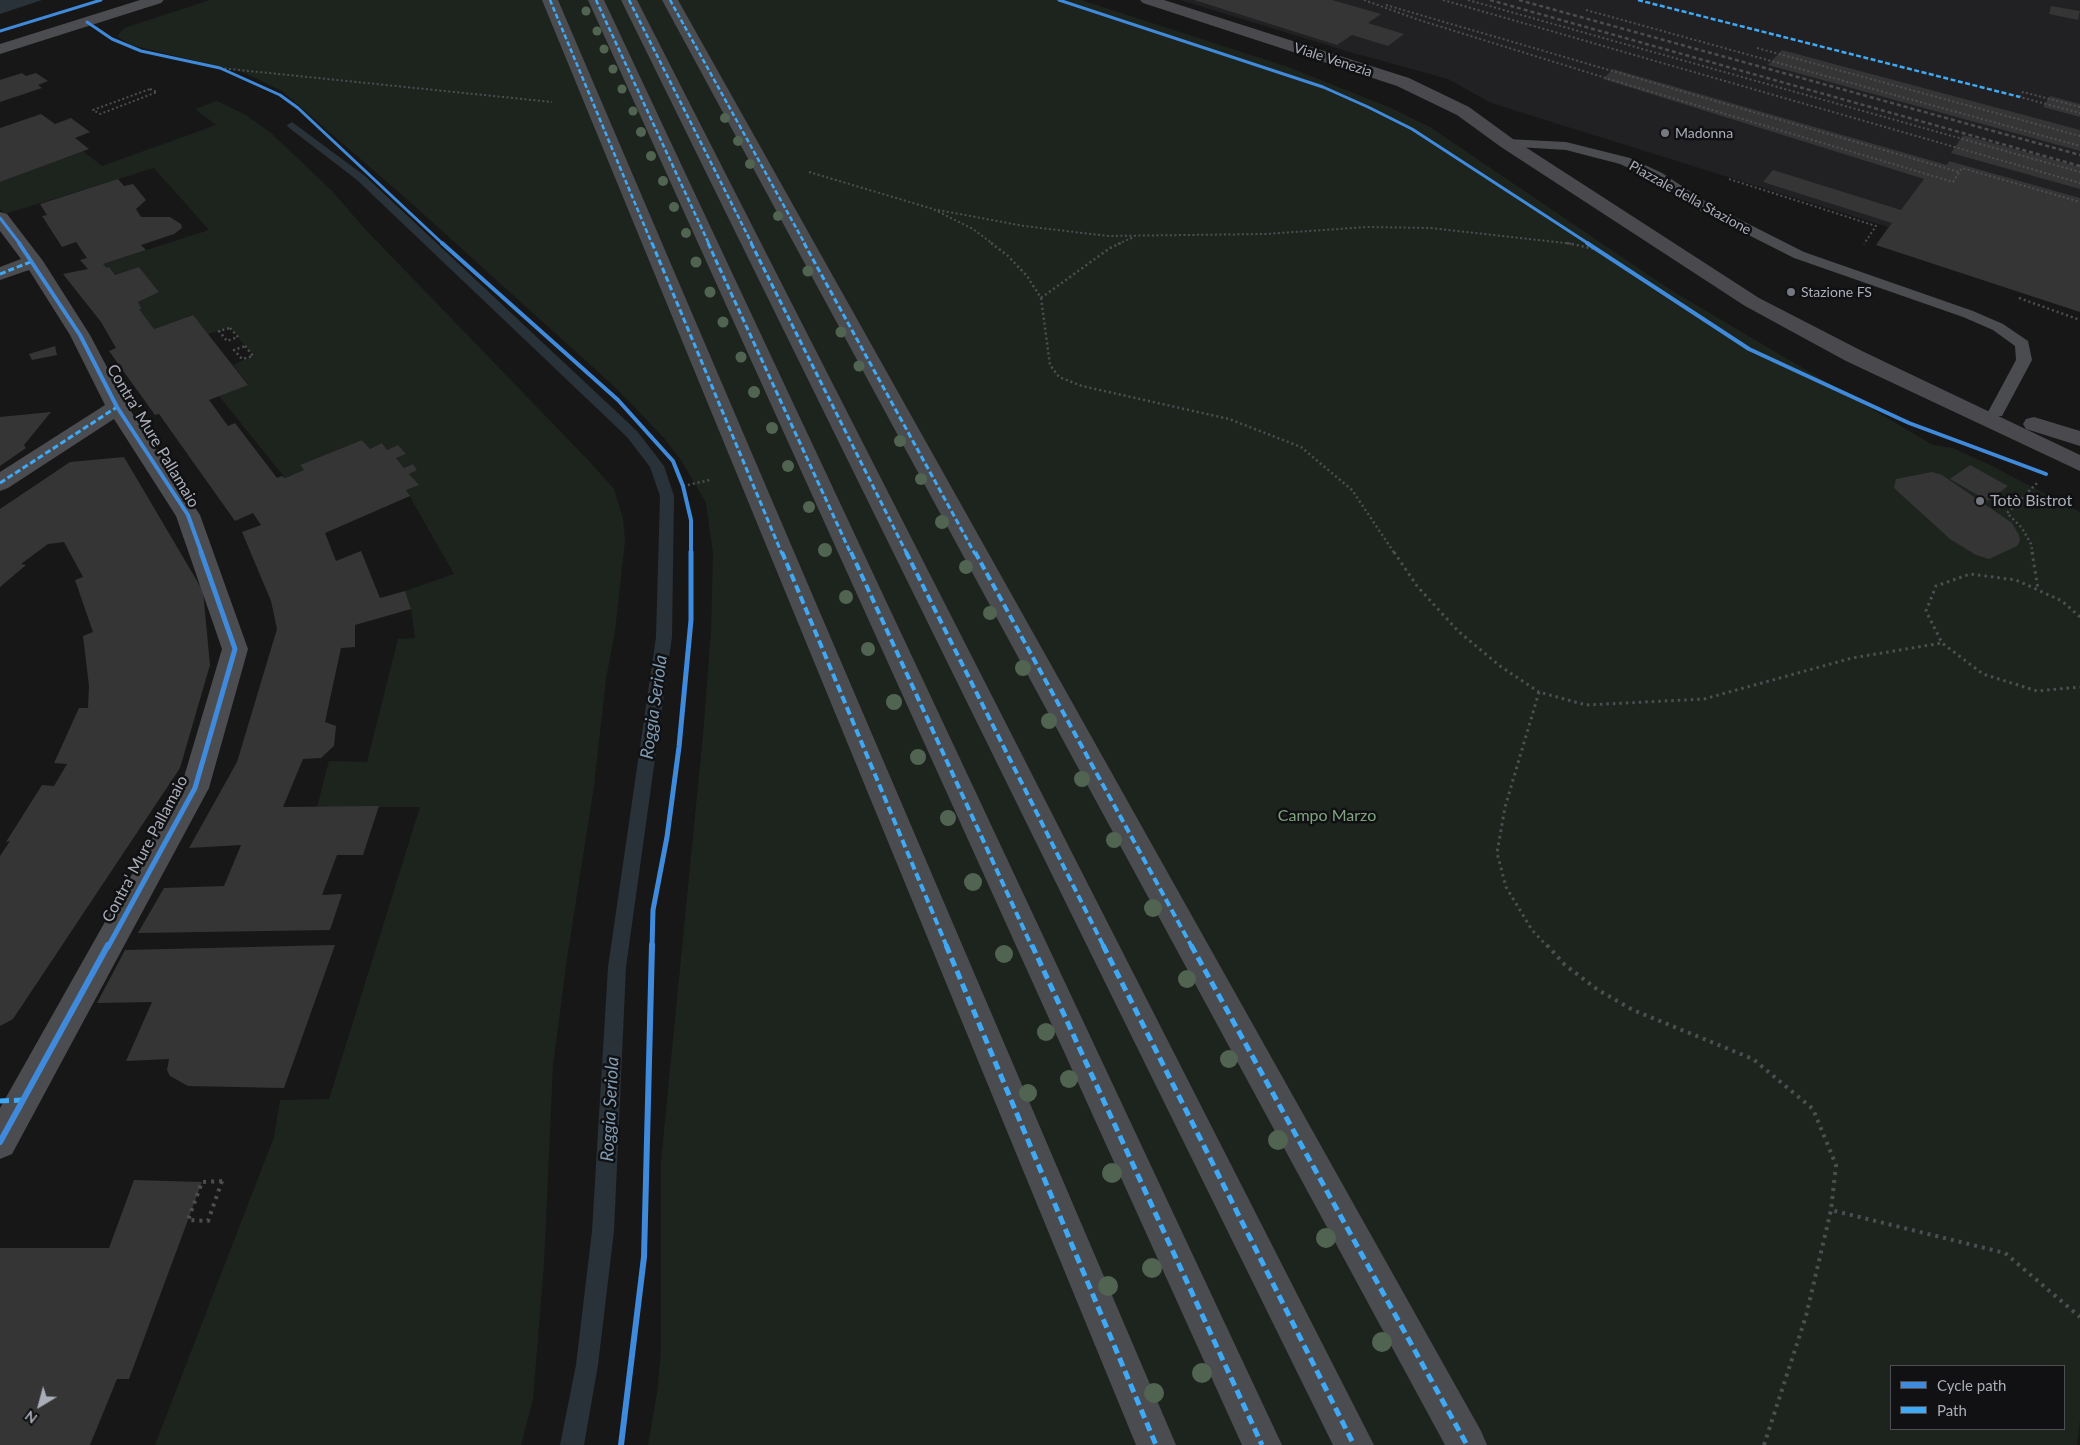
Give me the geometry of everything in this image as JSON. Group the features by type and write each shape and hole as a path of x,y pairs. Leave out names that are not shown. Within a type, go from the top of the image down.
{"main road":[{"name":"Viale Venezia","path":"1148,0 1403,82 1463,110 1507,143"},
{"path":"1507,143 1752,302 1800,329 2080,464"},
{"path":"1897,376 1996,412 2080,439"}],"street":[{"path":"0,49 156,0"},
{"path":"550,0 1156,1445"},
{"path":"596,0 1262,1445"},
{"path":"629,0 1354,1445"},
{"path":"670,0 1467,1445"},
{"name":"Contra' Mure Pallamaio","path":"0,218 33,261 80,335 117,407 188,514 235,649 195,788 12,1100 0,1142"},
{"path":"0,274 33,261"},
{"path":"0,483 117,407"}],"lane":[{"name":"Piazzale della Stazione","path":"1507,143 1566,146 1625,161 1657,176 1706,208 1799,255 1968,314 1998,327 2023,344 2024,360 1996,412"}],"path":[{"path":"1365,0 1959,172"},
{"path":"1365,0 1622,83 1952,182 1962,168 2080,202"},
{"path":"1443,0 2080,183"},
{"path":"1468,0 2080,172"},
{"path":"1586,10 2080,146"},
{"path":"1757,48 2080,136"},
{"path":"1760,58 1767,51"},
{"path":"211,66 561,103"},
{"path":"220,68 243,78"},
{"path":"150,89 157,92 100,114 93,110 150,89"},
{"path":"2080,106 2024,92 2020,98 2080,113"},
{"path":"808,171 933,209 1024,226 1108,236 1266,234 1367,227 1430,228 1562,242 1599,250"},
{"path":"1725,178 1876,226 1862,247"},
{"path":"933,209 972,229 1007,255 1027,276 1041,298 1050,365 1059,377 1082,386 1229,419 1301,447 1352,490 1417,586 1458,630 1500,666 1539,692 1586,705 1704,699 1852,658 1942,644"},
{"path":"1041,298 1110,248 1137,236"},
{"path":"2017,297 2080,320"},
{"path":"230,328 238,337 227,341 220,332 230,328"},
{"path":"245,346 253,356 242,360 234,350 245,346"},
{"path":"680,478 685,495"},
{"path":"2038,590 2031,544 2022,528 2007,513 2040,480"},
{"path":"2080,617 2062,601 2016,580 1970,574 1936,586 1926,611 1942,644 1984,674 2037,691 2080,687"},
{"path":"1539,692 1505,807 1497,853 1506,887 1532,930 1565,965 1598,990 1632,1010 1753,1059 1813,1109 1836,1165 1830,1210 1806,1316 1764,1445"},
{"path":"222,1181 208,1221 188,1220 202,1182 222,1181"},
{"path":"1830,1210 2005,1253 2080,1317"}],"shaded area":[{"path":"0,0 42,0 0,14"},
{"path":"1180,0 2080,0 2080,312 1876,245 1888,227 1491,103 1448,79 1346,51"}],"green space":[{"name":"Campo Marzo","path":"210,0 1081,0 1288,67 1391,108 1430,127 1669,289 1933,445 1953,448 2080,512 2080,1420 2077,1445 648,1445 657,1393 661,1352 661,1161 703,735 711,631 713,553 706,503 681,460 663,437 616,388 410,202 282,91 245,73 131,45 117,36 124,28"},
{"path":"217,101 246,115 271,133 332,191 365,229 614,489 623,518 625,541 615,631 606,679 594,786 567,958 553,1066 544,1264 533,1399 521,1445 155,1445 274,1137 280,1100 329,1099 420,807 317,807 329,761 367,762 398,639 415,638 411,609 405,591 454,574 406,490 418,485 409,474 417,470 413,464 404,468 396,458 406,454 398,445 387,450 382,443 370,449 362,440 300,465 304,470 285,478 219,396 248,384 233,365 253,355 230,328 208,334 192,315 154,329 139,309 142,308 138,302 159,292 139,267 115,275 103,264 209,230 154,168 5,214 0,209 0,182 83,151 102,166 216,125 195,109"}],"building":[{"path":"1194,0 1332,0 1381,14 1368,23 1404,34 1388,46 1352,35 1337,45"},
{"path":"2051,6 2080,11 2078,20 2049,14"},
{"path":"1782,50 2080,130 2080,151 1768,65"},
{"path":"1613,69 1947,165 1949,161 2080,198 2080,312 1876,245 1892,223 1763,182 1773,170 1901,210 1924,179 1603,79"},
{"path":"22,73 26,76 36,73 48,81 38,85 42,88 0,102 0,80"},
{"path":"2050,96 2080,104 2080,117 2043,107"},
{"path":"41,114 55,124 71,118 90,132 75,138 89,149 0,182 0,128"},
{"path":"1963,135 2080,167 2080,189 1951,153"},
{"path":"118,179 124,186 133,184 146,200 136,209 141,217 170,217 181,224 182,228 174,234 141,245 146,250 103,264 107,268 109,267 115,275 139,267 159,292 138,302 142,309 139,309 154,329 193,315 248,385 209,400 228,426 235,423 277,478 282,476 285,478 304,470 300,465 362,440 370,449 382,443 387,450 398,445 406,454 396,458 404,468 413,464 417,470 409,474 419,485 406,490 410,496 325,533 336,561 361,551 380,598 405,591 411,609 355,625 355,647 341,648 325,722 336,726 334,746 321,758 303,759 283,807 379,806 363,855 337,855 322,895 342,894 330,930 138,933 164,888 224,886 241,845 189,848 237,762 277,629 271,601 242,532 261,525 253,513 235,521 159,414 155,415 109,351 116,348 101,322 63,274 88,269 80,260 87,258 76,242 62,247 42,216 47,215 40,204"},
{"path":"55,346 57,355 32,360 29,354"},
{"path":"51,412 24,445 26,448 0,466 0,417"},
{"path":"124,457 203,591 210,665 180,768 13,1019 0,1026 0,856 10,841 6,842 42,785 54,786 67,764 54,763 79,708 88,708 89,686 83,636 93,632 75,580 83,577 64,542 48,544 21,564 26,565 0,587 0,509 70,462"},
{"path":"1970,465 2008,486 1988,501 1950,479"},
{"path":"1932,472 1942,475 2012,523 2019,535 2020,541 2017,546 1989,559 1976,555 1950,539 1894,488 1896,479"},
{"path":"335,945 284,1088 188,1086 170,1076 167,1070 169,1059 126,1061 152,1002 97,1003 125,950"},
{"path":"134,1180 202,1182 129,1379 117,1379 90,1445 0,1445 0,1248 109,1248"}],"waterway":[{"name":"Roggia Seriola","path":"292,125 361,178 632,434 657,466 667,496 664,637 630,864 617,967 603,1231 587,1365 572,1445"}],"railway":[{"path":"1490,0 2080,166"},
{"path":"1519,0 2080,155"}],"marked path":[{"path":"550,0 1156,1445"},
{"path":"596,0 1262,1445"},
{"path":"629,0 1354,1445"},
{"path":"670,0 1467,1445"},
{"path":"1638,0 2020,97"},
{"path":"0,274 33,261"},
{"path":"0,483 117,407"},
{"path":"0,1101 23,1100"}],"cycle path":[{"path":"0,31 101,0"},
{"path":"1059,0 1323,87 1368,107 1412,129 1749,349 1827,387 1909,423 2046,474"},
{"path":"87,22 112,39 141,51 220,68 280,95 298,108 450,251 618,400 673,461 683,486 691,520 691,620 679,747 667,837 653,910 644,1257 621,1445"},
{"path":"0,218 33,261 80,335 117,407 188,515 235,649 195,788 0,1142"}],"place":[{"name":"Madonna","path":"1665,133"},
{"name":"Stazione FS","path":"1791,292"},
{"name":"Totò Bistrot","path":"1980,501"}]}
